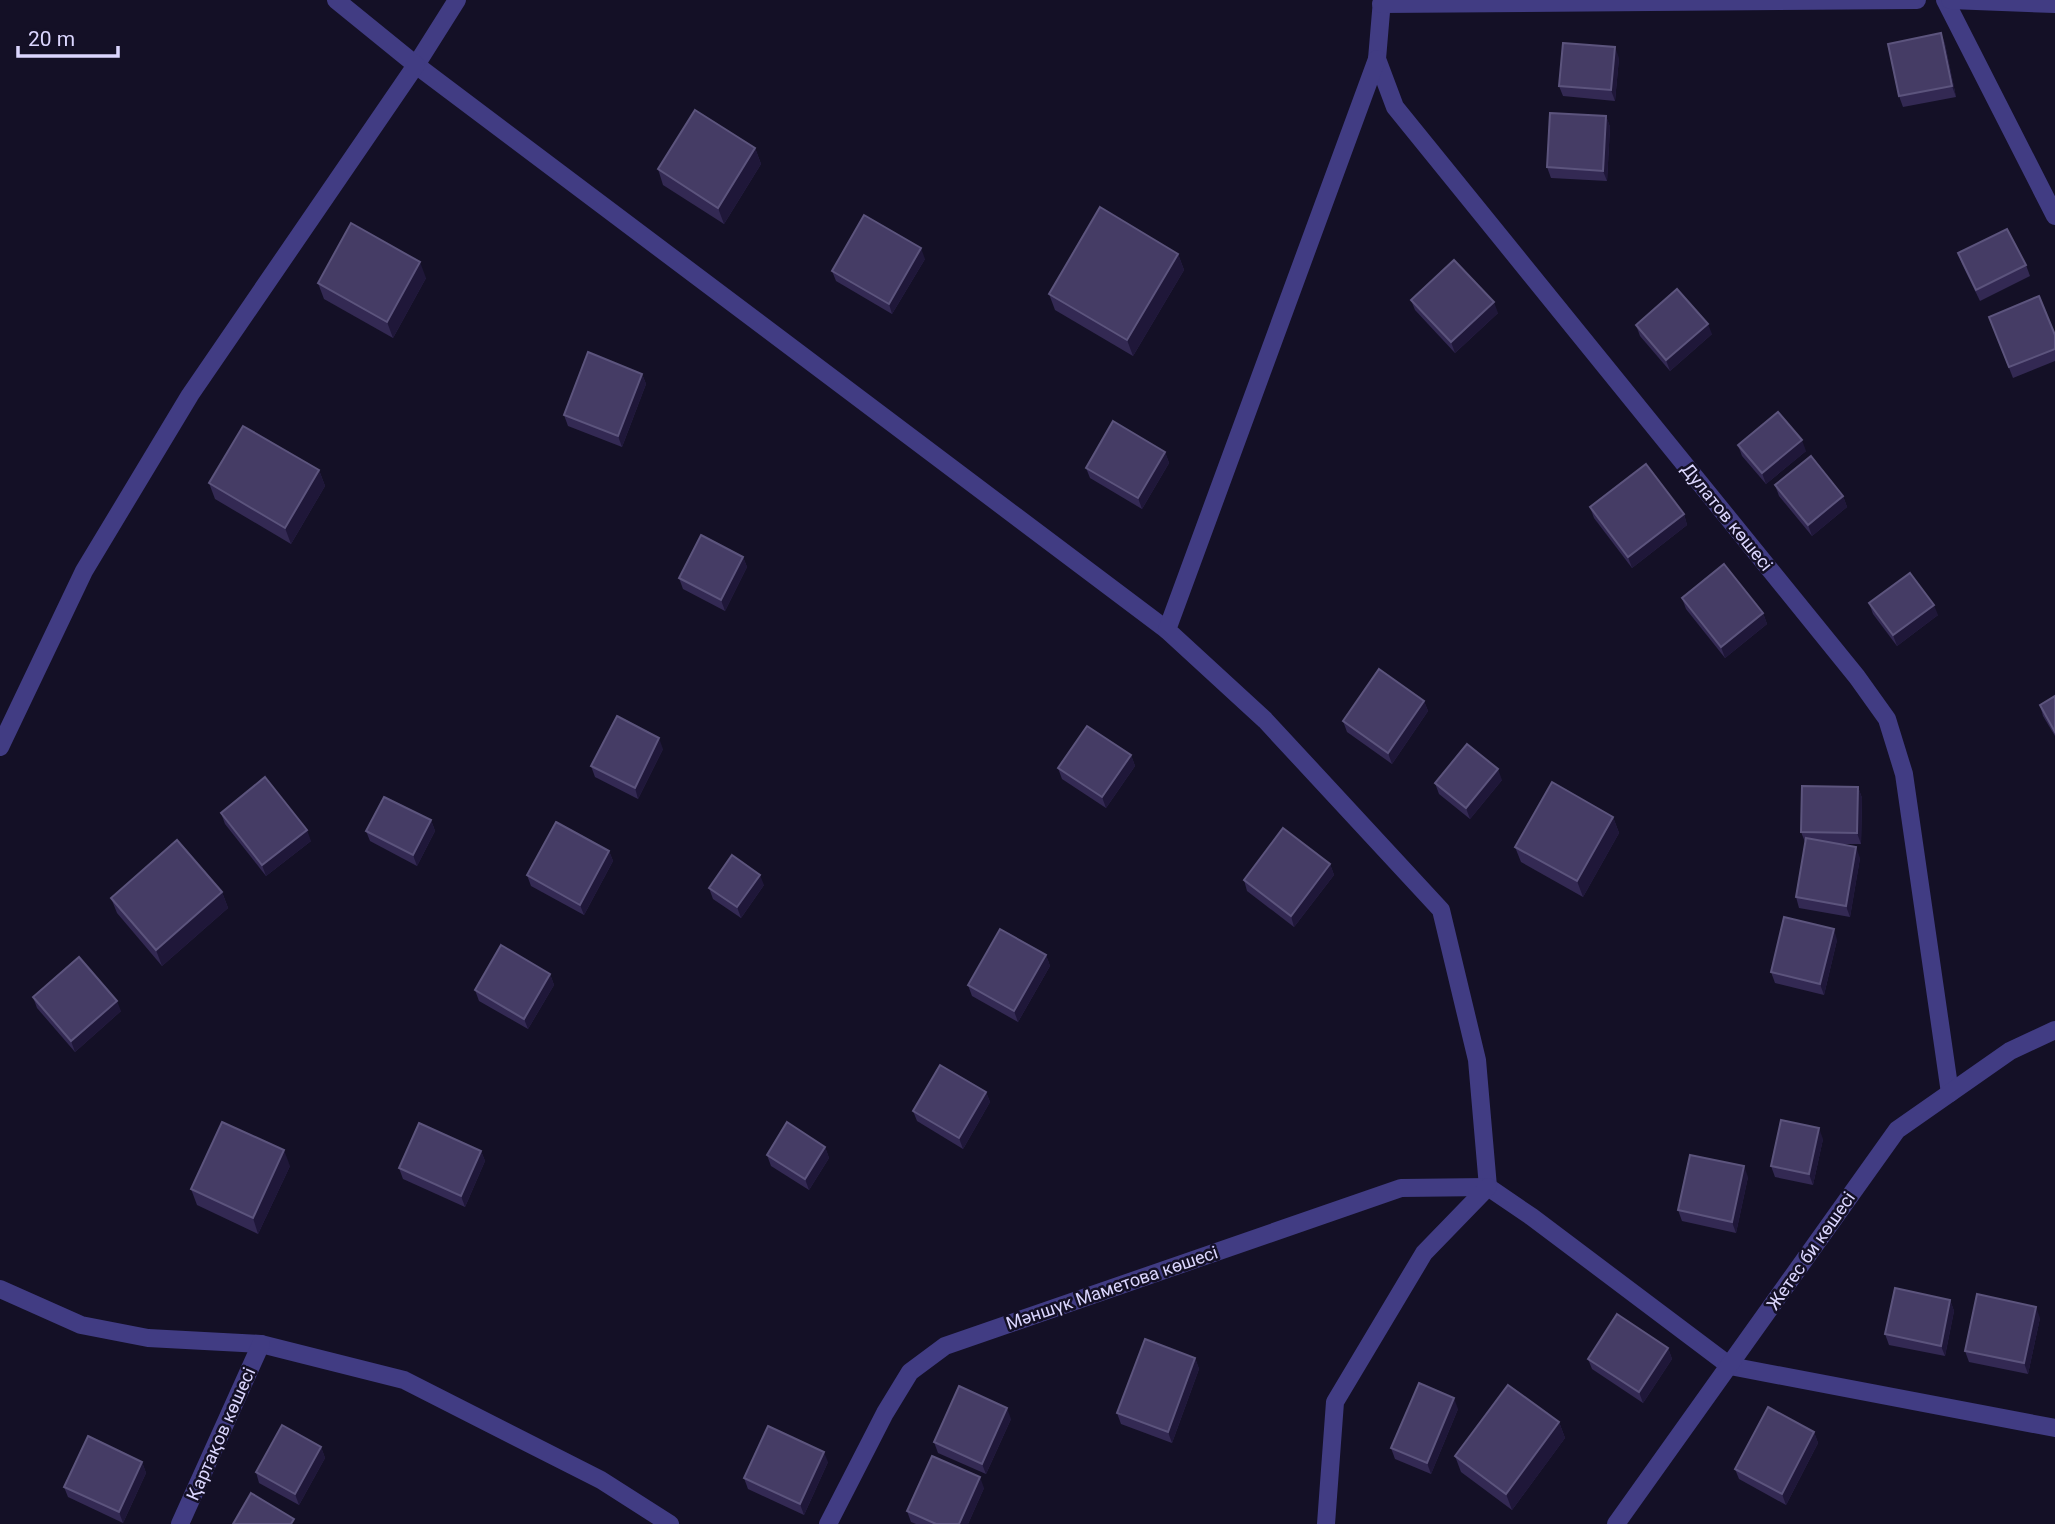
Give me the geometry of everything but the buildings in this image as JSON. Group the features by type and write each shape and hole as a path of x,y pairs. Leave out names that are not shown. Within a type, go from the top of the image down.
{"street":[{"path":"336,0 416,65 1167,630 1265,720 1441,910 1477,1060 1488,1187 1424,1254 1335,1402 1326,1524"},
{"path":"0,747 84,571 190,395 416,65 457,0"},
{"path":"1382,2 1917,0"},
{"path":"1945,0 2055,216"},
{"path":"1950,0 2055,4"},
{"name":"Дулатов көшесі","path":"1382,2 1377,59 1395,107 1857,677 1887,719 1904,774 1950,1093"},
{"path":"1167,630 1377,59"},
{"name":"Жетес би көшесі","path":"1616,1524 1897,1130 2010,1051 2055,1030"},
{"path":"1488,1187 1730,1366 2055,1428"},
{"name":"Мәншүк Маметова көшесі","path":"828,1524 885,1413 910,1372 945,1346 1401,1188 1488,1187"},
{"path":"0,1289 81,1325 148,1338 261,1344 404,1380 601,1480 670,1524"},
{"name":"Қартақов көшесі","path":"180,1524 261,1344"}]}
